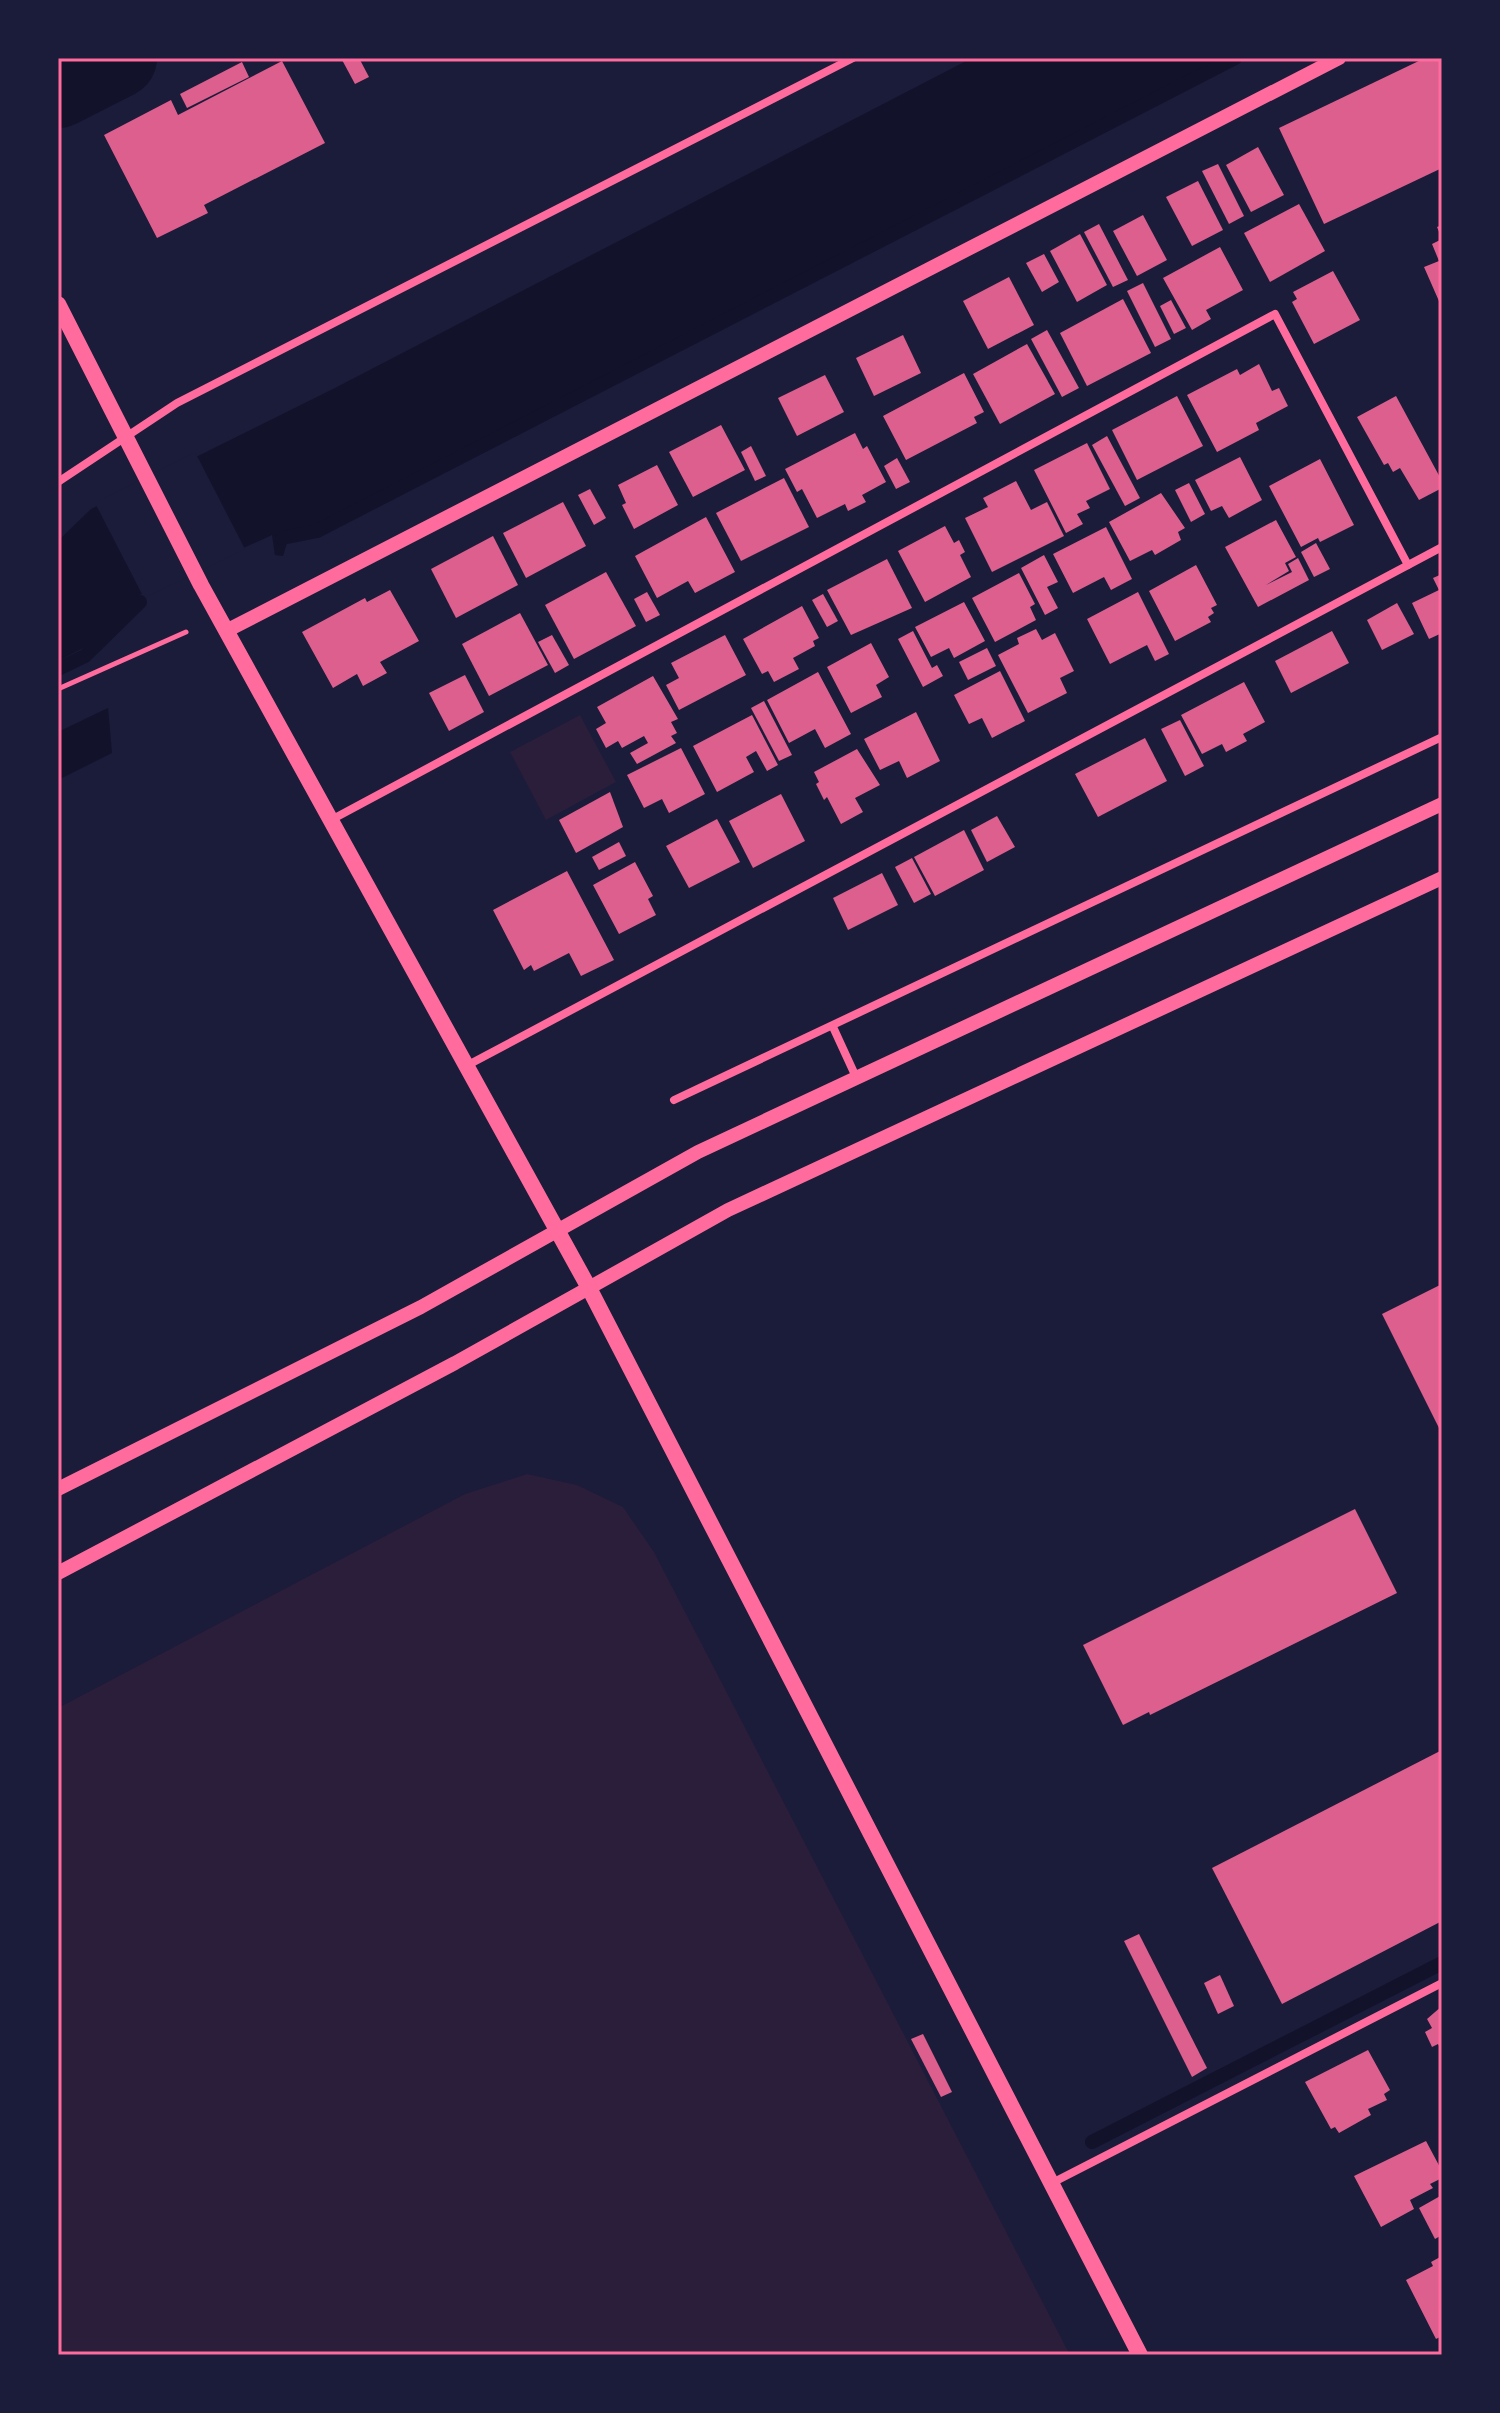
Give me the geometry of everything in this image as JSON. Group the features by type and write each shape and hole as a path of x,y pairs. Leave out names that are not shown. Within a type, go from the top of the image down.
{"main road":[{"path":"58,304 201,585 589,1288 1140,2355"}],"street":[{"path":"58,482 177,403 853,58"},
{"path":"226,631 1339,58"},
{"path":"331,820 1275,314 1408,565"},
{"path":"468,1065 1442,547"},
{"path":"674,1100 1442,737"},
{"path":"58,1489 421,1307 698,1152 1442,804"},
{"path":"58,1573 455,1363 728,1210 1442,878"},
{"path":"833,1027 856,1077"},
{"path":"1051,2184 1442,1983"}],"path":[{"path":"58,689 186,632"}],"shaded area":[{"path":"972,58 1223,58 309,528 290,533 283,556 275,555 272,535 135,597 89,645 58,661 58,541 91,509 333,389"},
{"path":"108,708 112,753 58,780 58,732"},
{"path":"580,715 616,782 546,820 510,752"},
{"path":"527,1474 577,1485 623,1507 654,1552 1070,2355 58,2355 58,1708 465,1494"}],"pier":[{"path":"195,452 245,549 144,598 95,503"}],"building":[{"path":"341,58 359,58 369,77 355,84"},
{"path":"1425,58 1442,58 1442,168 1324,224 1279,128"},
{"path":"282,61 325,143 204,205 208,213 157,238 104,135 171,100 178,115"},
{"path":"242,62 249,77 187,108 180,94"},
{"path":"1258,147 1284,195 1251,212 1226,165"},
{"path":"1218,164 1244,216 1229,224 1202,171"},
{"path":"1198,181 1223,230 1192,246 1166,197"},
{"path":"1299,204 1325,251 1270,282 1244,233"},
{"path":"1143,215 1167,260 1137,276 1113,231"},
{"path":"1099,224 1128,280 1113,287 1084,232"},
{"path":"1080,234 1107,285 1077,302 1050,251"},
{"path":"1442,239 1442,308 1424,267 1439,261 1432,244"},
{"path":"1220,247 1243,290 1206,310 1211,319 1192,330 1163,278"},
{"path":"1044,254 1059,282 1042,292 1026,263"},
{"path":"1333,271 1360,320 1314,344 1292,302 1297,299 1293,292"},
{"path":"1009,277 1034,325 988,349 963,301"},
{"path":"1143,283 1171,339 1155,347 1127,291"},
{"path":"1123,299 1151,353 1087,386 1060,333"},
{"path":"1171,300 1186,328 1174,334 1160,306"},
{"path":"1047,330 1079,388 1062,397 1031,339"},
{"path":"903,335 921,373 874,396 856,358"},
{"path":"1027,344 1055,394 1000,424 973,374"},
{"path":"1259,364 1272,391 1279,388 1288,406 1256,423 1259,430 1217,452 1187,395 1237,369 1240,375"},
{"path":"964,373 984,412 974,417 977,423 906,460 883,416"},
{"path":"825,375 844,412 797,436 778,398"},
{"path":"1177,396 1203,446 1137,480 1112,430"},
{"path":"1396,396 1442,481 1442,488 1419,500 1400,468 1393,472 1388,463 1384,465 1357,417"},
{"path":"721,425 745,470 693,497 669,452"},
{"path":"855,433 863,449 867,446 886,482 862,495 866,502 848,511 845,504 817,518 802,489 797,492 785,469"},
{"path":"1107,436 1140,498 1125,506 1092,445"},
{"path":"1087,443 1110,489 1086,501 1090,508 1077,514 1083,524 1066,533 1034,470"},
{"path":"751,446 766,476 755,481 741,452"},
{"path":"1240,457 1262,500 1229,518 1222,506 1211,511 1195,480"},
{"path":"897,458 910,482 896,489 884,466"},
{"path":"1320,459 1354,525 1320,542 1318,538 1301,547 1269,486"},
{"path":"657,465 678,505 634,529 622,505 626,503 618,485"},
{"path":"784,478 809,527 741,561 716,513"},
{"path":"1016,481 1031,510 1047,502 1064,536 992,572 965,518 988,507 983,498"},
{"path":"1189,483 1205,514 1191,522 1175,490"},
{"path":"590,489 606,518 594,525 578,495"},
{"path":"1161,493 1185,528 1178,532 1181,540 1155,555 1152,550 1130,561 1109,522"},
{"path":"563,502 586,546 526,578 503,533"},
{"path":"706,517 735,572 695,593 688,581 657,598 635,556"},
{"path":"1276,520 1296,557 1285,563 1289,571 1266,585 1292,572 1288,564 1298,558 1309,580 1258,607 1225,547"},
{"path":"945,526 954,543 959,540 965,552 960,555 971,577 925,602 898,551"},
{"path":"1106,527 1132,579 1111,590 1104,577 1073,593 1053,554"},
{"path":"493,536 518,585 456,618 431,569"},
{"path":"1316,543 1330,569 1314,577 1301,552"},
{"path":"1044,555 1058,582 1047,587 1058,608 1045,615 1021,568"},
{"path":"887,559 912,608 851,635 827,590"},
{"path":"1196,565 1217,605 1211,608 1214,613 1208,617 1211,622 1175,641 1149,591"},
{"path":"606,572 636,626 574,659 545,605"},
{"path":"1019,573 1035,604 1030,607 1036,620 995,642 972,598"},
{"path":"1442,574 1442,633 1429,639 1412,603 1439,590 1433,578"},
{"path":"390,590 419,641 380,662 387,673 363,686 357,674 333,688 302,632 365,598 367,602"},
{"path":"647,592 660,615 646,622 634,599"},
{"path":"1138,592 1169,654 1155,661 1147,645 1110,664 1087,619"},
{"path":"823,594 838,621 827,627 812,600"},
{"path":"964,602 985,641 954,658 949,648 931,657 915,627"},
{"path":"1397,603 1414,634 1382,650 1367,620"},
{"path":"802,606 819,638 813,641 815,646 793,658 799,669 774,682 768,671 762,674 743,639"},
{"path":"520,613 548,665 489,696 462,644"},
{"path":"1036,629 1042,640 1055,633 1074,671 1060,678 1067,693 1028,713 998,655 1019,644 1017,638"},
{"path":"913,631 932,668 937,665 943,676 923,687 898,639"},
{"path":"1332,631 1349,663 1291,693 1275,661"},
{"path":"552,635 569,665 555,673 538,642"},
{"path":"725,635 746,675 679,710 666,685 679,678 671,663"},
{"path":"871,643 889,677 876,685 882,697 851,713 827,667"},
{"path":"987,648 996,666 968,680 959,662"},
{"path":"1000,671 1025,721 992,738 982,718 969,724 954,695"},
{"path":"818,672 851,734 825,748 815,729 789,743 767,700"},
{"path":"465,675 484,712 449,731 429,693"},
{"path":"653,676 678,719 671,722 677,733 671,736 676,743 637,764 630,753 648,743 644,736 622,748 618,741 606,748 596,729 606,723 597,707"},
{"path":"1244,682 1265,722 1243,734 1247,741 1226,752 1222,744 1202,754 1181,715"},
{"path":"764,701 792,755 779,761 751,708"},
{"path":"916,712 940,761 907,778 899,761 880,770 864,739"},
{"path":"752,715 778,765 767,771 756,751 746,757 754,772 717,792 693,746"},
{"path":"1180,720 1204,766 1185,776 1161,729"},
{"path":"1145,738 1167,781 1098,817 1075,774"},
{"path":"681,748 705,794 669,813 662,799 644,808 627,775"},
{"path":"857,749 880,785 855,798 863,812 841,824 827,797 824,800 814,772"},
{"path":"610,792 623,827 576,853 559,820"},
{"path":"781,794 805,841 753,868 729,821"},
{"path":"997,816 1015,847 987,862 971,830"},
{"path":"717,819 740,862 689,888 666,846"},
{"path":"964,830 984,870 935,896 914,857"},
{"path":"619,842 626,856 599,870 592,857"},
{"path":"912,858 931,894 914,903 895,867"},
{"path":"635,862 653,896 648,899 656,915 619,934 593,885"},
{"path":"567,871 614,960 581,976 569,953 534,971 531,965 524,970 493,910"},
{"path":"882,873 898,905 848,930 833,898"},
{"path":"1442,1284 1442,1434 1382,1314"},
{"path":"1355,1509 1397,1593 1150,1715 1149,1712 1123,1725 1083,1645"},
{"path":"1442,1750 1442,1921 1282,2004 1212,1868"},
{"path":"1139,1934 1207,2068 1192,2077 1124,1941"},
{"path":"1220,1975 1234,2006 1218,2014 1204,1983"},
{"path":"1442,2006 1442,2051 1438,2044 1432,2047 1425,2032 1432,2028 1427,2019"},
{"path":"923,2034 952,2092 941,2097 911,2039"},
{"path":"1368,2050 1390,2090 1384,2094 1387,2100 1368,2109 1371,2115 1339,2133 1335,2127 1331,2129 1305,2082"},
{"path":"1426,2141 1442,2171 1442,2178 1430,2184 1433,2188 1410,2200 1414,2209 1381,2227 1354,2176"},
{"path":"1442,2195 1442,2235 1435,2239 1419,2208"},
{"path":"1442,2256 1442,2336 1436,2339 1406,2280 1433,2266 1431,2262"}],"waterway":[{"path":"58,88 117,58"},
{"path":"282,538 317,531 1235,58"},
{"path":"58,669 85,656 140,602"},
{"path":"1092,2142 1442,1963"}]}
